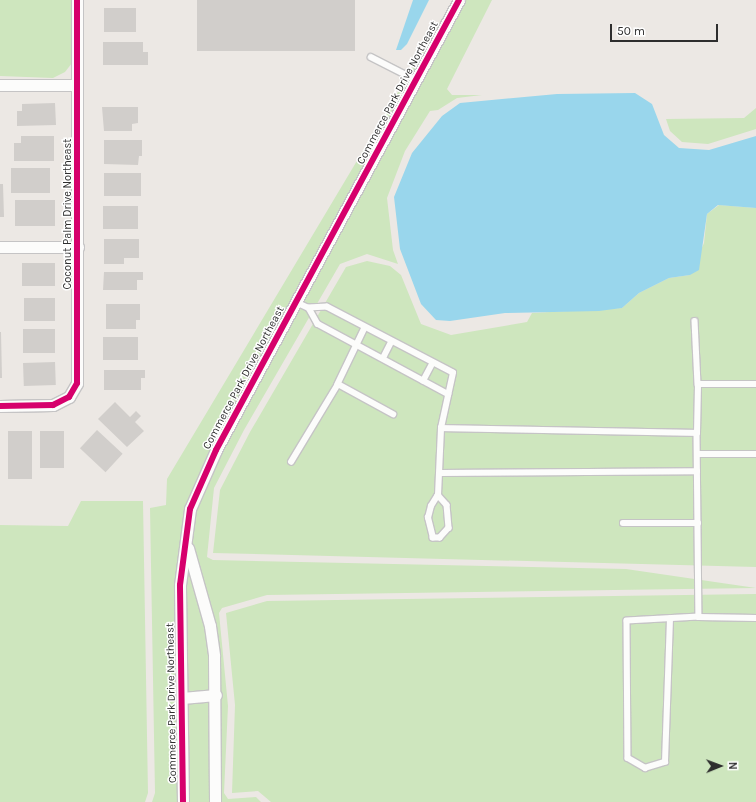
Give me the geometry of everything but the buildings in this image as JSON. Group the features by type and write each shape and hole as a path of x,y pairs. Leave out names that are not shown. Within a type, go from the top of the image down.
{"street":[{"name":"Coconut Palm Drive Northeast","path":"0,406 43,406 63,402 74,390 77,383 77,0"},
{"name":"Commerce Park Drive Northeast","path":"183,802 180,585 187,542 190,509 216,450 460,0"},
{"path":"0,85 77,85"},
{"path":"0,247 78,247"},
{"name":"Commerce Park Drive Northeast","path":"187,542 210,626 214,656 216,695 215,802"},
{"path":"182,698 216,695"}],"lane":[{"path":"371,57 416,80"},
{"path":"296,302 309,308 326,307 432,364 453,373 441,428 438,495 431,506 428,518 433,538 440,538 449,528 447,505 438,495"},
{"path":"309,308 318,324 448,394"},
{"path":"694,321 698,384 697,471 699,617"},
{"path":"291,462 338,384 365,328"},
{"path":"383,358 391,342"},
{"path":"423,381 432,364"},
{"path":"338,384 393,414"},
{"path":"698,384 756,384"},
{"path":"441,428 697,432"},
{"path":"697,454 756,454"},
{"path":"440,473 697,471"},
{"path":"623,523 698,523"},
{"path":"670,619 665,762 646,768 628,758 627,621 699,617 756,618"}],"green space":[{"path":"0,0 72,0 72,63 65,72 53,78 0,76"},
{"path":"453,0 492,0 447,89 452,95 482,95 457,98 438,110 430,111 405,151 387,198 393,250 398,264 367,254 340,264 244,430 214,488 207,557 213,560 626,569 756,588 267,595 222,608 219,613 228,706 224,793 228,799 256,797 261,802 152,802 155,793 150,508 166,505 167,479"},
{"path":"756,108 756,129 708,144 682,142 670,131 666,119 744,118"},
{"path":"719,205 756,208 756,567 213,553 220,490 250,432 346,267 367,261 390,266 401,275 421,324 451,335 527,322 532,313 622,308 639,293 669,278 690,275 704,243 707,214"},
{"path":"81,501 143,501 148,793 145,802 0,802 0,525 68,526"},
{"path":"756,594 756,802 271,802 258,791 232,793 235,705 226,613 267,601"}],"water":[{"path":"413,0 429,0 407,44 401,50 396,50"},
{"path":"635,93 652,104 664,135 679,148 709,150 756,136 756,208 718,205 707,214 699,270 690,275 669,278 639,293 622,308 599,311 505,313 450,321 436,320 421,304 400,249 394,197 412,153 442,116 460,103 557,94"}],"cycle path":[{"path":"0,406 53,405 69,397 77,383 77,0"},
{"path":"183,802 180,585 190,509 216,450 459,0"}]}
